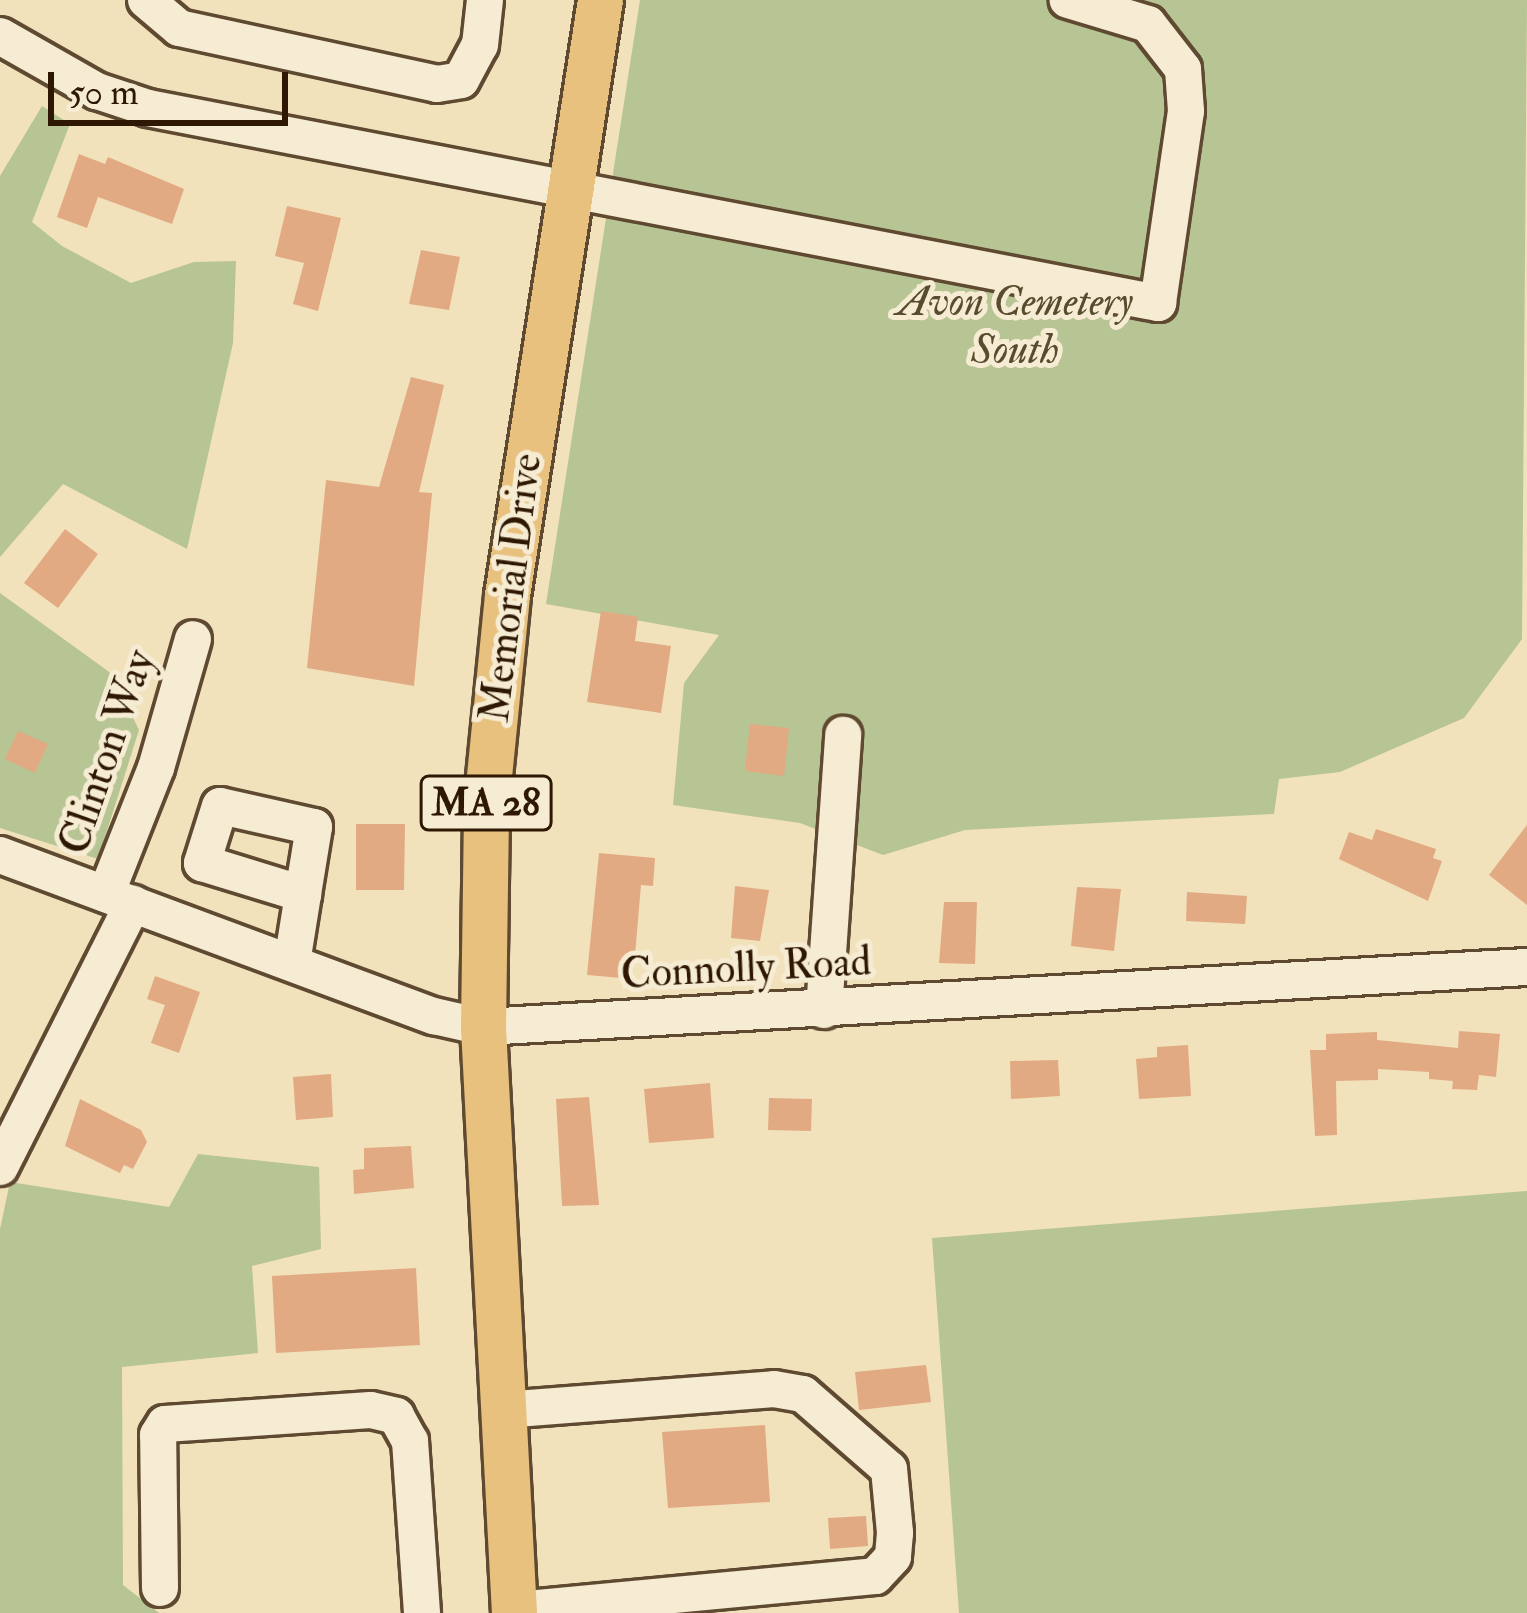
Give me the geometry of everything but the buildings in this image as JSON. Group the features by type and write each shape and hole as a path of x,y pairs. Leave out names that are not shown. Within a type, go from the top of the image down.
{"main road":[{"name":"Memorial Drive","path":"514,1612 483,1027 495,694 601,0"}],"street":[{"path":"146,0 179,28 437,84 461,80 480,45 485,0"},
{"path":"0,36 117,100 570,196 1158,303 1186,111 1183,69 1168,44 1114,9 1068,0"},
{"path":"1168,44 1173,0"},
{"name":"Clinton Way","path":"0,1167 119,899 193,639"},
{"path":"824,1010 843,736"},
{"name":"Connolly Road","path":"0,855 292,963 483,1027 1527,967"},
{"path":"292,963 303,894"},
{"path":"503,1410 774,1389 803,1394 889,1469 895,1533 892,1557 875,1576 514,1612"},
{"path":"160,1588 158,1435 165,1424 371,1410 396,1416 410,1441 422,1613"}],"green space":[{"name":"Avon Cemetery South","path":"640,0 1527,0 1522,639 1464,718 1340,772 1279,779 1274,814 965,830 883,855 800,823 673,805 684,683 719,635 546,604"},
{"path":"42,106 70,124 32,222 62,246 131,283 194,262 236,261 233,343 187,549 63,484 0,557 0,176"},
{"path":"0,593 112,674 139,730 98,859 0,828"},
{"path":"198,1154 319,1167 321,1249 252,1266 258,1353 122,1367 123,1585 159,1613 0,1613 0,1229 10,1182 169,1207"},
{"path":"1527,1191 1527,1613 959,1613 932,1238"}]}
